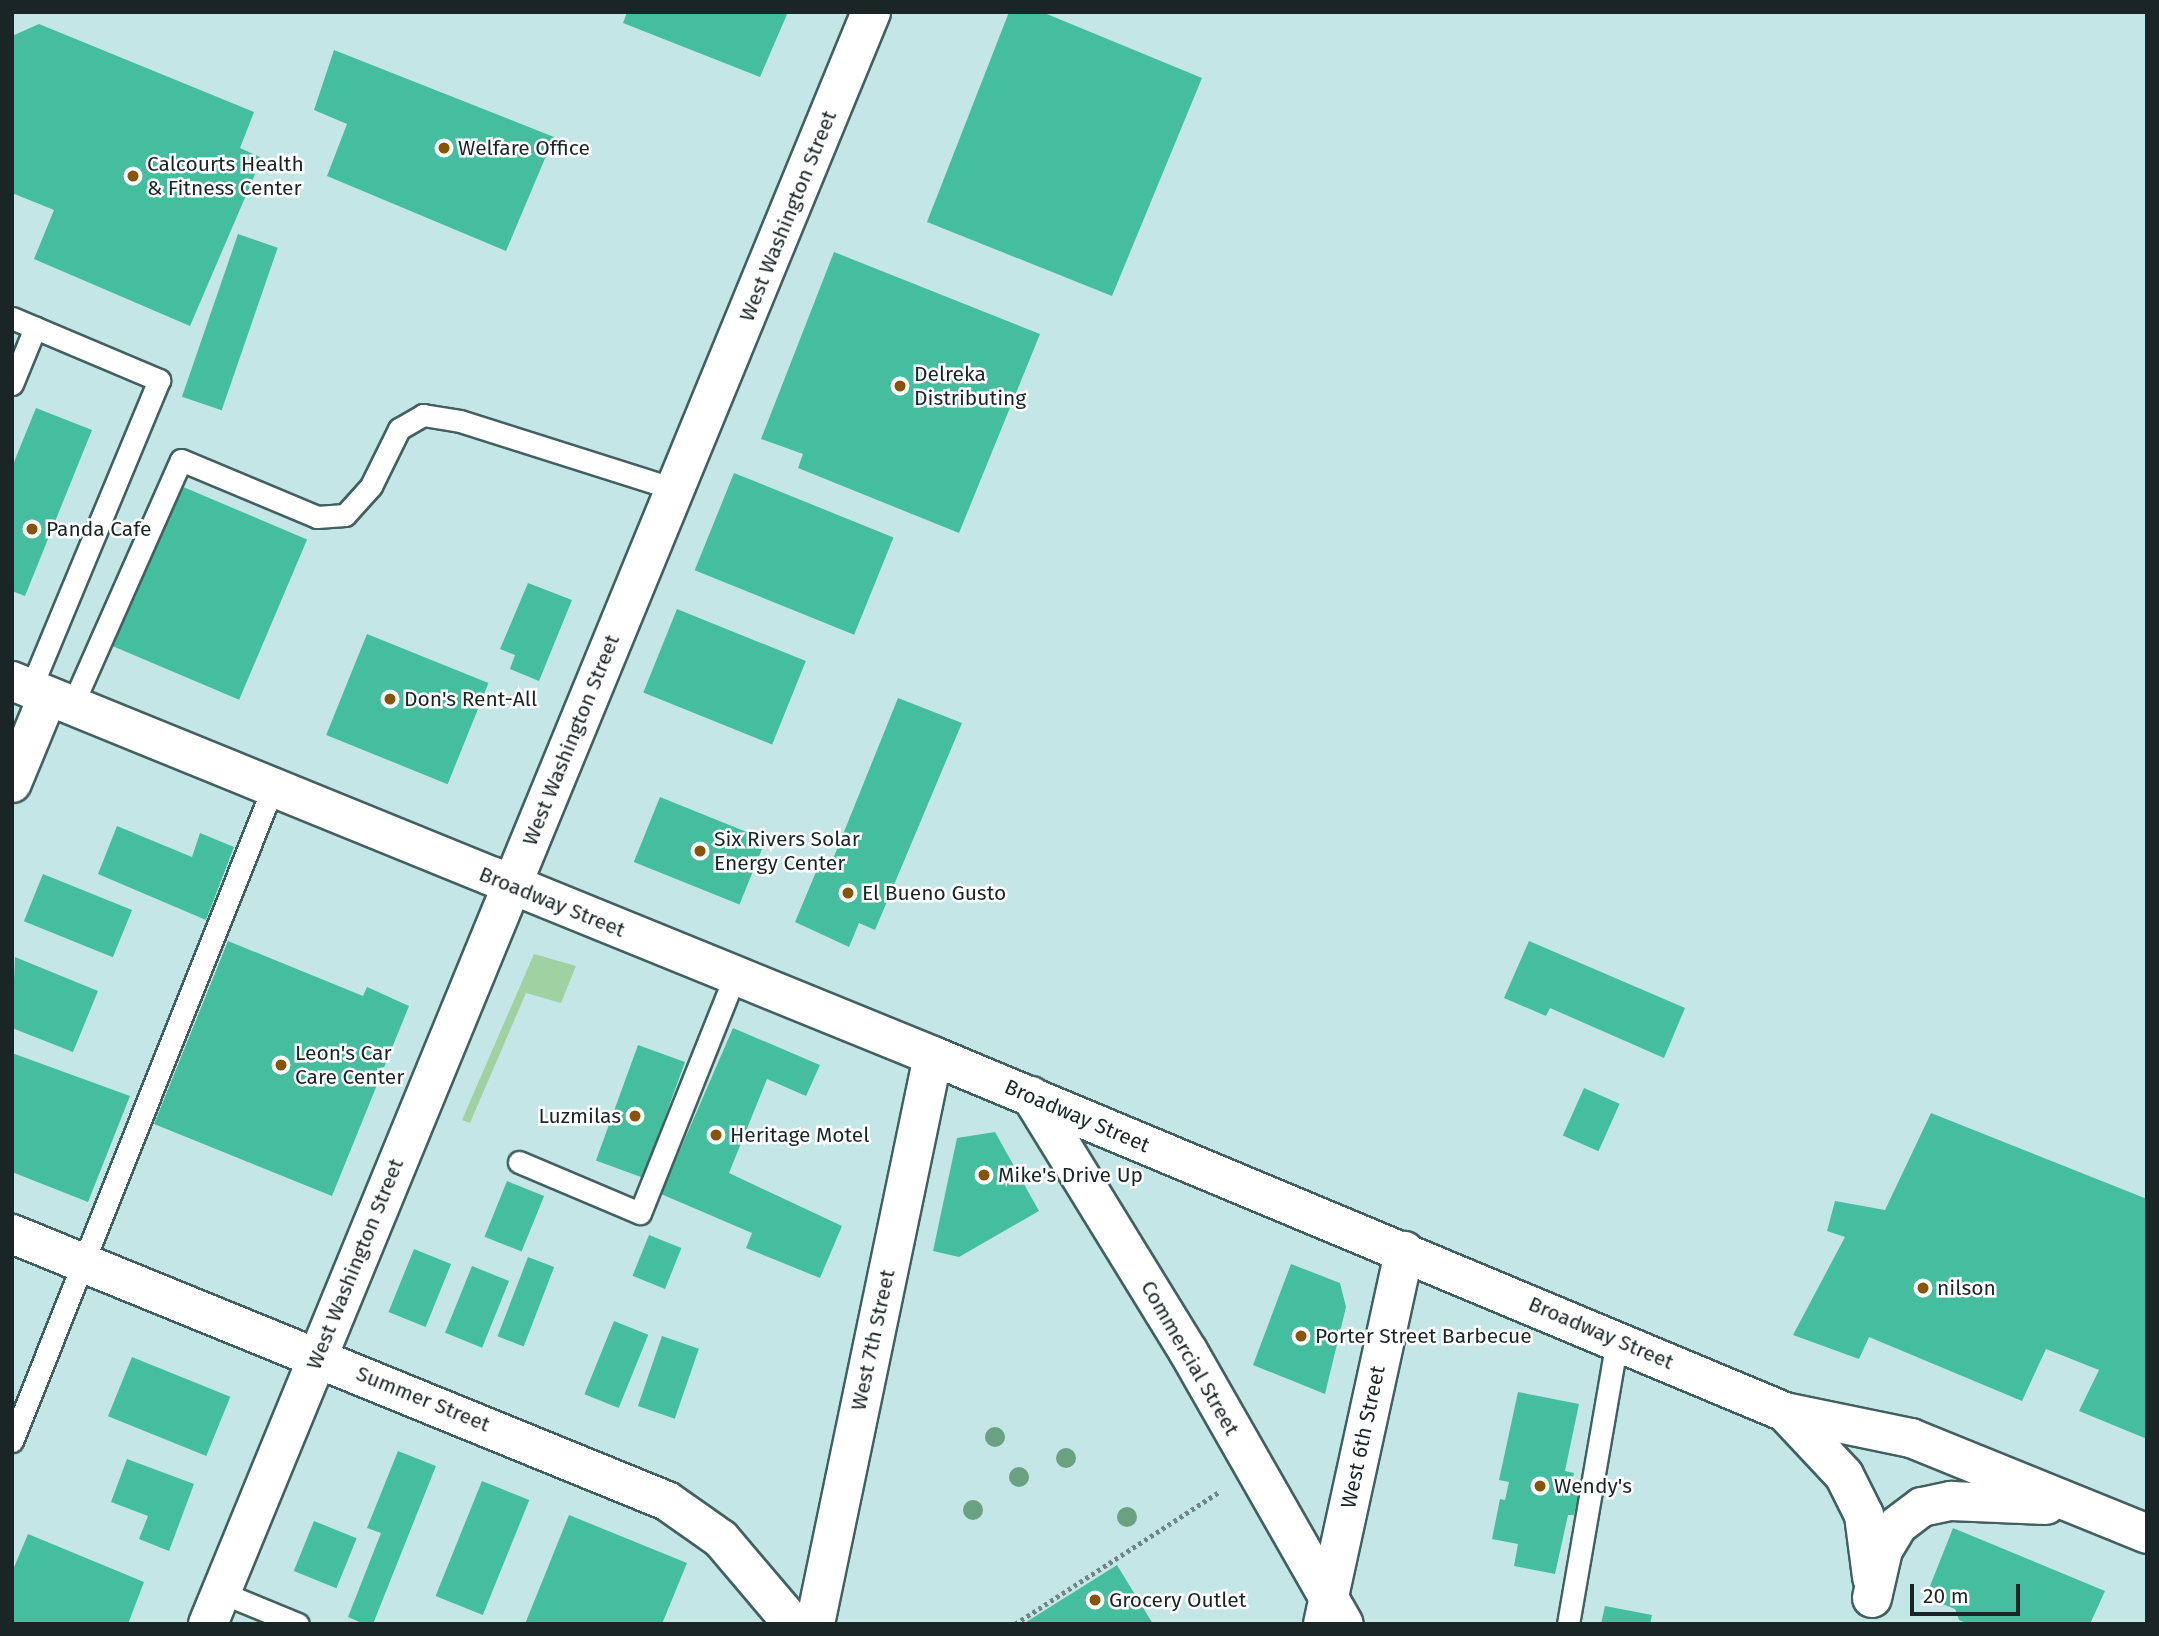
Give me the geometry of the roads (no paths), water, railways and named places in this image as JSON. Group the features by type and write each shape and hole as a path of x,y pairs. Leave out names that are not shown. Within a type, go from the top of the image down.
{"main road":[{"name":"West Washington Street","path":"214,1608 871,12"},
{"path":"12,783 40,694"},
{"name":"Broadway Street","path":"40,694 1031,1096 1617,1339 1785,1412 1911,1438 2147,1534"},
{"name":"West 7th Street","path":"815,1624 933,1056"},
{"name":"Commercial Street","path":"1031,1096 1188,1351 1331,1616"},
{"name":"Summer Street","path":"12,1234 318,1356 667,1501 721,1539 793,1624"},
{"name":"West 6th Street","path":"1331,1616 1404,1251"},
{"path":"1785,1412 1831,1458 1864,1515 1871,1542 1870,1611"},
{"path":"1870,1611 1883,1550 1898,1525 1922,1507 1951,1501 2083,1510"}],"lane":[{"path":"12,317 159,380 40,694"},
{"path":"12,384 35,328"},
{"path":"40,694 181,460 317,517 345,515 371,486 398,429 423,415 460,421 674,489"},
{"path":"12,1441 273,788"},
{"path":"519,1162 640,1213 735,975"},
{"path":"1568,1624 1617,1339"},
{"path":"214,1608 298,1624"}],"place":[{"name":"Welfare Office","path":"444,148"},
{"name":"Calcourts Health & Fitness Center","path":"133,176"},
{"name":"Delreka Distributing","path":"900,386"},
{"name":"Panda Cafe","path":"32,529"},
{"name":"Don's Rent-All","path":"390,699"},
{"name":"Six Rivers Solar Energy Center","path":"700,851"},
{"name":"El Bueno Gusto","path":"848,893"},
{"name":"Leon's Car Care Center","path":"281,1065"},
{"name":"Luzmilas","path":"635,1116"},
{"name":"Heritage Motel","path":"716,1135"},
{"name":"Mike's Drive Up","path":"984,1175"},
{"name":"nilson","path":"1923,1288"},
{"name":"Porter Street Barbecue","path":"1301,1336"},
{"name":"Wendy's","path":"1540,1486"},
{"name":"Grocery Outlet","path":"1095,1600"}]}
